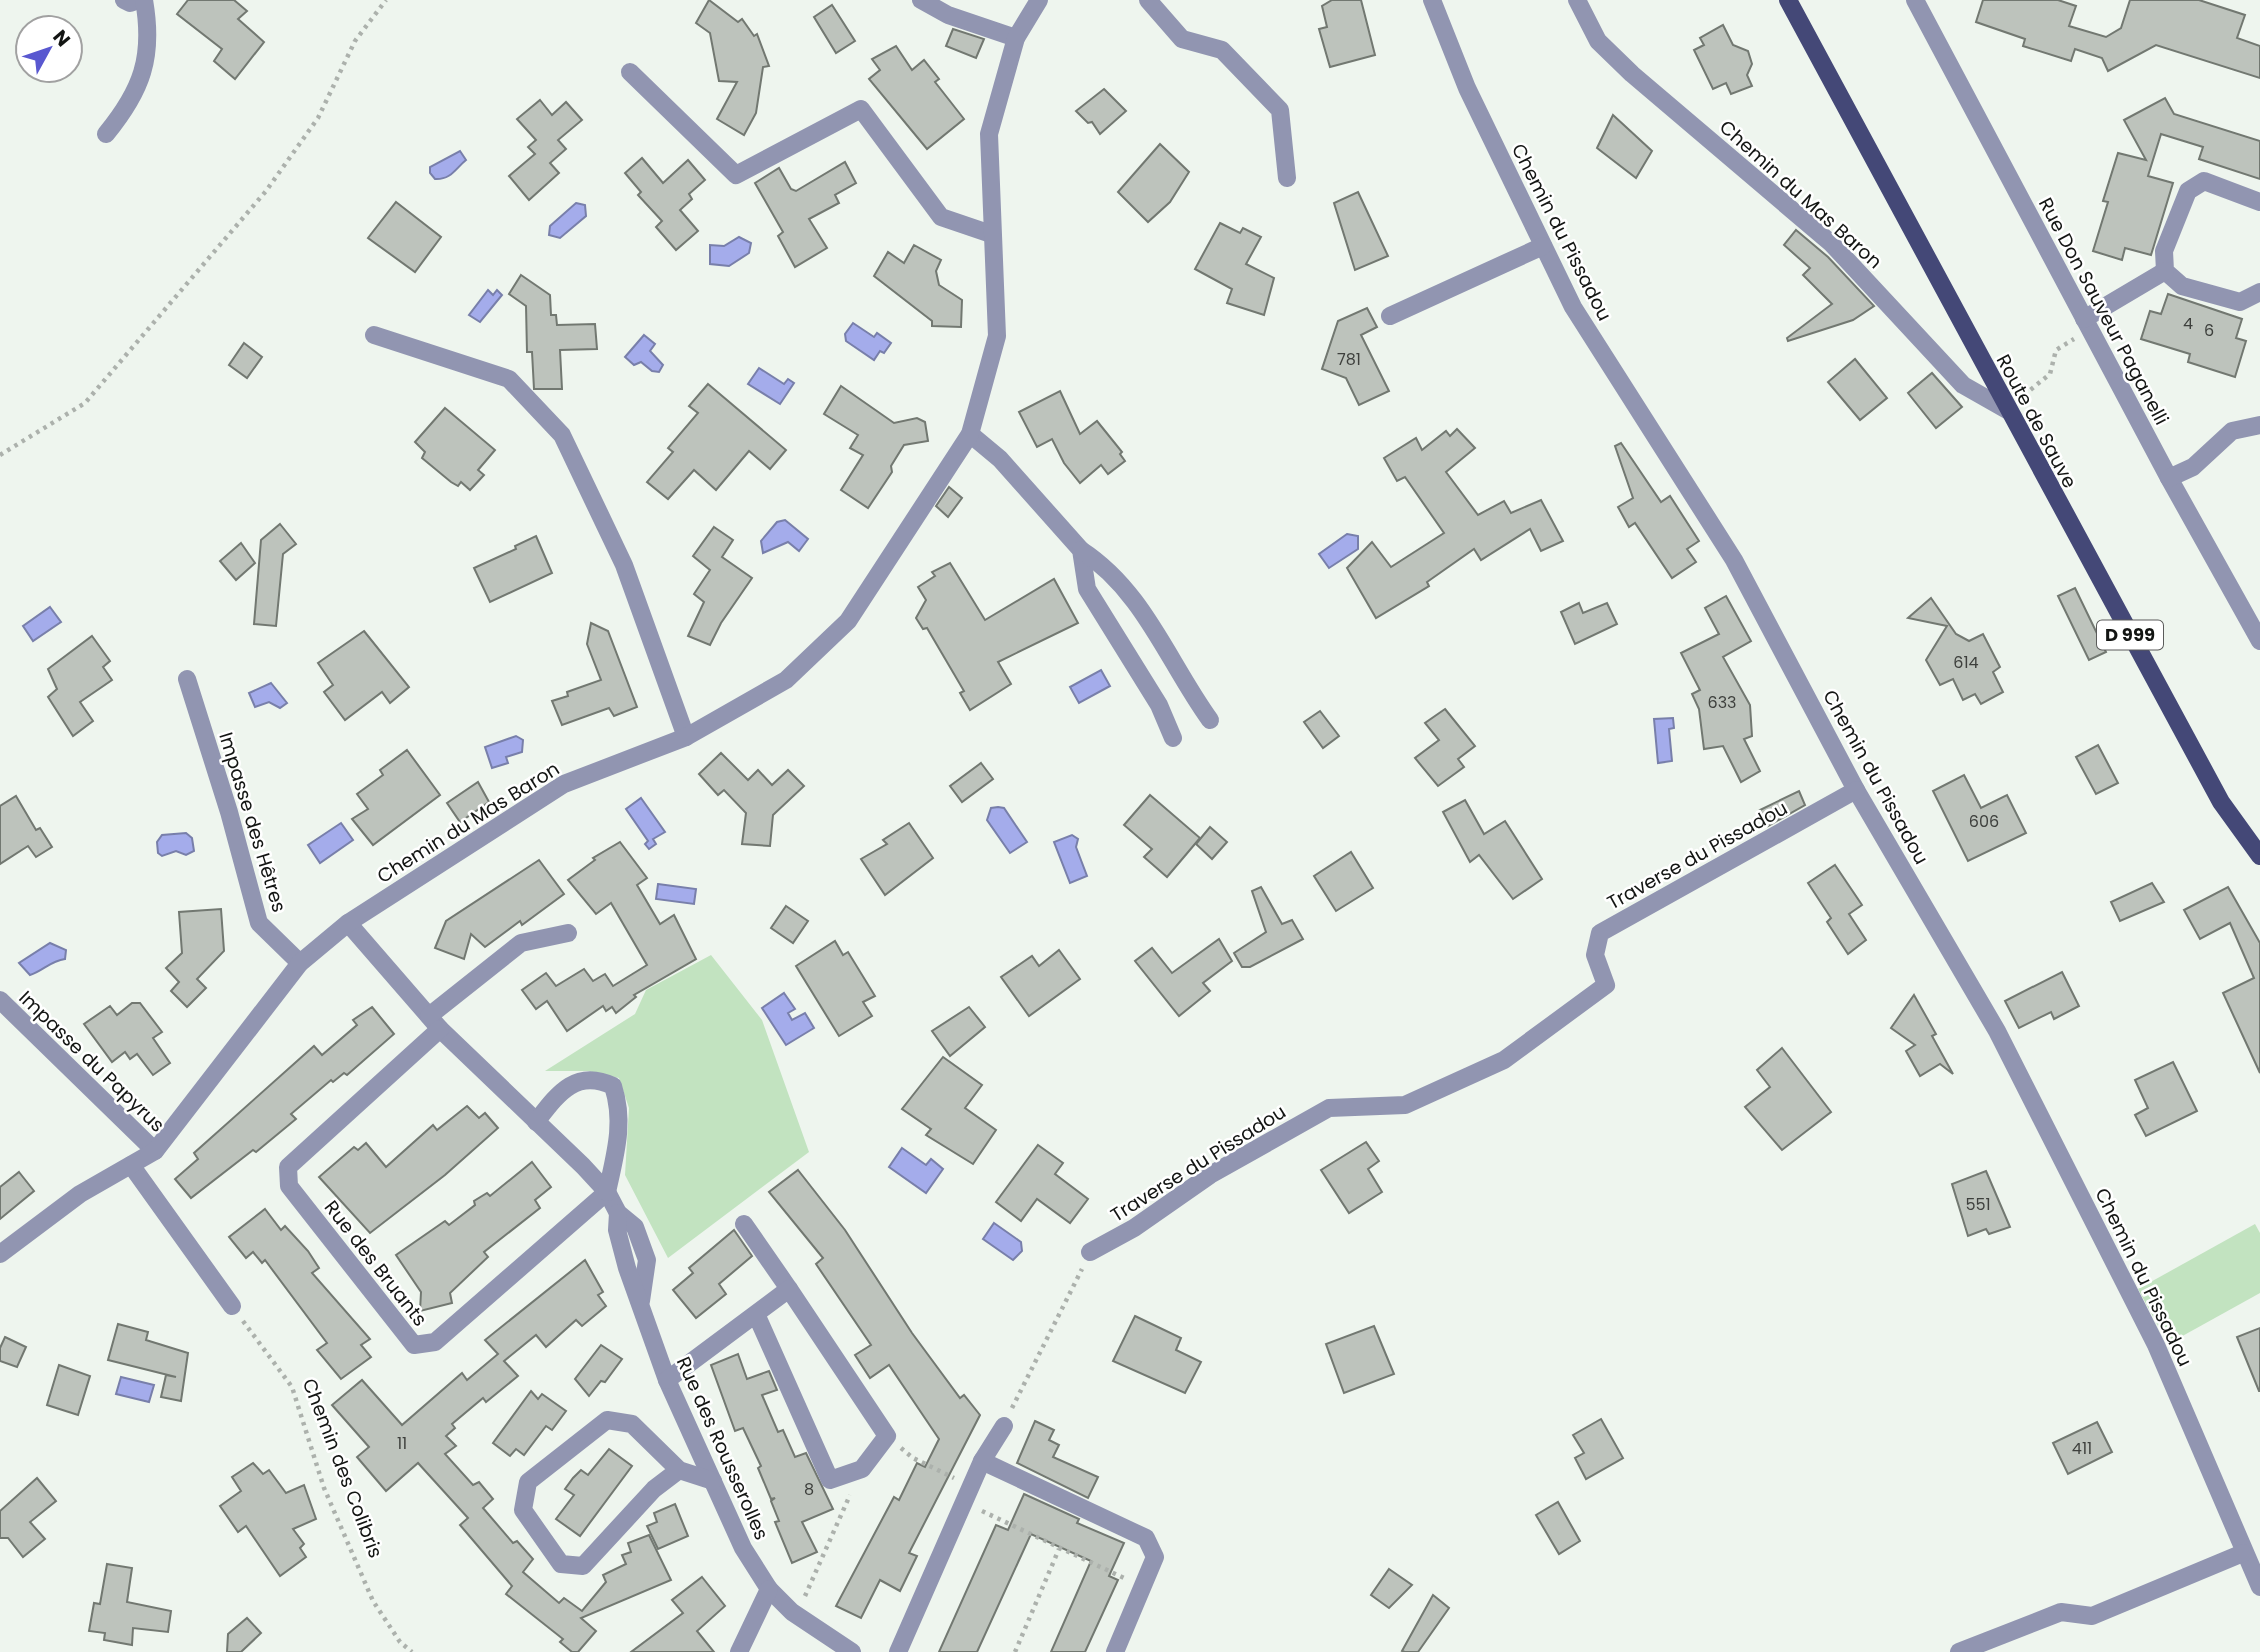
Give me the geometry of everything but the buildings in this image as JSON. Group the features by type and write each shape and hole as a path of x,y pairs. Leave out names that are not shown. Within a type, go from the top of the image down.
{"main road":[{"name":"Route de Sauve","path":"1788,0 2221,802 2260,856"}],"street":[{"path":"106,134 128,106 144,71 149,31 141,0 130,3 124,0"},
{"path":"921,0 948,15 1016,38"},
{"name":"Chemin du Mas Baron","path":"0,1254 80,1194 155,1151 300,963 348,923 564,784 686,737 786,680 848,621 970,434 997,336 989,134 1016,38 1039,0"},
{"path":"1148,0 1182,39 1222,50 1280,110 1287,178"},
{"name":"Chemin du Pissadou","path":"1432,0 1467,88 1573,307 1734,560 1856,790 1997,1031 2156,1345 2243,1553 2260,1587"},
{"name":"Chemin du Mas Baron","path":"1577,0 1598,41 1632,74 1832,244 1963,386 2007,410"},
{"name":"Rue Don Sauveur Paganelli","path":"1921,2 2087,324 2260,641"},
{"path":"630,72 736,175 861,109 941,217 991,234"},
{"path":"2260,202 2204,181 2188,191 2164,251 2165,271 2182,286 2240,302 2260,292"},
{"path":"1390,316 1543,246"},
{"path":"2087,324 2165,271"},
{"path":"373,335 509,379 562,435 624,565 686,737"},
{"path":"2169,478 2193,467 2232,431 2260,425"},
{"path":"970,434 1000,459 1082,550 1111,574 1141,606 1210,720"},
{"path":"1082,550 1087,589 1159,705 1173,738"},
{"name":"Impasse des Hêtres","path":"187,679 229,812 259,923 300,963"},
{"name":"Traverse du Pissadou","path":"1090,1252 1134,1228 1210,1175 1329,1108 1405,1105 1504,1060 1606,985 1595,955 1600,933 1856,790"},
{"name":"Rue des Rousserolles","path":"348,923 435,1023 607,1192 618,1213 635,1227 647,1260 641,1301 667,1380 743,1549 769,1588 796,1615 852,1652"},
{"path":"435,1023 521,943 568,933"},
{"name":"Impasse du Papyrus","path":"0,1000 155,1151"},
{"name":"Rue des Bruants","path":"435,1023 288,1167 289,1186 414,1345 435,1342 607,1192"},
{"path":"536,1122 559,1092 579,1081 599,1079 613,1086 619,1105 620,1129 607,1192"},
{"path":"131,1165 232,1306"},
{"path":"744,1224 887,1436 862,1469 830,1480 756,1314"},
{"path":"667,1380 789,1289"},
{"path":"679,1470 654,1489 583,1566 561,1564 523,1510 528,1482 607,1420 632,1424 679,1470 713,1481"},
{"path":"898,1652 982,1461 1004,1426"},
{"path":"982,1461 1146,1538 1155,1557 1115,1652"},
{"path":"1959,1652 2061,1612 2092,1616 2243,1553"},
{"path":"739,1652 769,1588"}],"path":[{"path":"0,454 85,403 266,191 318,118 355,41 386,0"},
{"path":"2007,410 2050,374 2056,350 2087,324"},
{"path":"1019,1394 1090,1252"},
{"name":"Chemin des Colibris","path":"232,1306 292,1387 324,1488 373,1601 400,1642 412,1652"},
{"path":"887,1436 912,1458 971,1487"},
{"path":"796,1615 862,1469"},
{"path":"975,1508 1133,1582"},
{"path":"1015,1652 1059,1549"}],"green space":[{"path":"711,955 762,1020 809,1152 668,1258 625,1175 629,1108 619,1078 588,1071 545,1071 635,1014 646,990"},
{"path":"2255,1224 2260,1233 2260,1293 2168,1344 2138,1289"}],"water":[{"path":"460,151 466,160 449,176 435,179 430,173 430,167"},
{"path":"576,203 585,205 586,216 560,238 549,235 550,226"},
{"path":"739,237 751,243 749,253 729,266 710,264 710,245 724,246"},
{"path":"488,290 493,295 497,290 502,295 480,322 469,315"},
{"path":"853,323 874,337 877,333 891,343 884,353 880,351 874,360 846,341 845,334"},
{"path":"644,335 655,344 650,351 663,365 659,372 652,371 641,362 634,365 625,357"},
{"path":"759,368 784,384 788,379 794,383 780,404 748,384"},
{"path":"785,520 808,539 799,551 788,542 763,553 761,541 777,522"},
{"path":"1347,534 1358,536 1358,549 1329,568 1319,554"},
{"path":"50,607 61,622 33,641 23,626"},
{"path":"1101,670 1110,686 1079,703 1070,687"},
{"path":"271,683 287,703 280,708 269,702 255,707 249,693"},
{"path":"1673,718 1674,728 1669,729 1672,761 1658,763 1654,719"},
{"path":"516,736 523,740 522,752 506,757 508,763 492,768 485,747"},
{"path":"641,798 665,832 653,839 656,844 649,849 645,844 648,841 626,809"},
{"path":"991,808 1004,808 1027,842 1010,853 987,820"},
{"path":"341,823 353,840 320,863 308,845"},
{"path":"186,833 192,838 194,851 186,855 176,851 162,856 158,853 157,842 162,835"},
{"path":"1072,835 1078,839 1076,847 1087,876 1070,883 1054,842"},
{"path":"658,884 696,889 694,904 656,899"},
{"path":"50,943 66,950 65,959 30,975 19,963"},
{"path":"784,993 795,1009 788,1013 792,1020 805,1013 814,1028 786,1045 762,1008"},
{"path":"902,1148 926,1165 931,1159 943,1169 926,1193 889,1167"},
{"path":"994,1223 1021,1242 1022,1251 1013,1260 983,1239"},
{"path":"121,1377 154,1385 149,1402 116,1394"}]}
